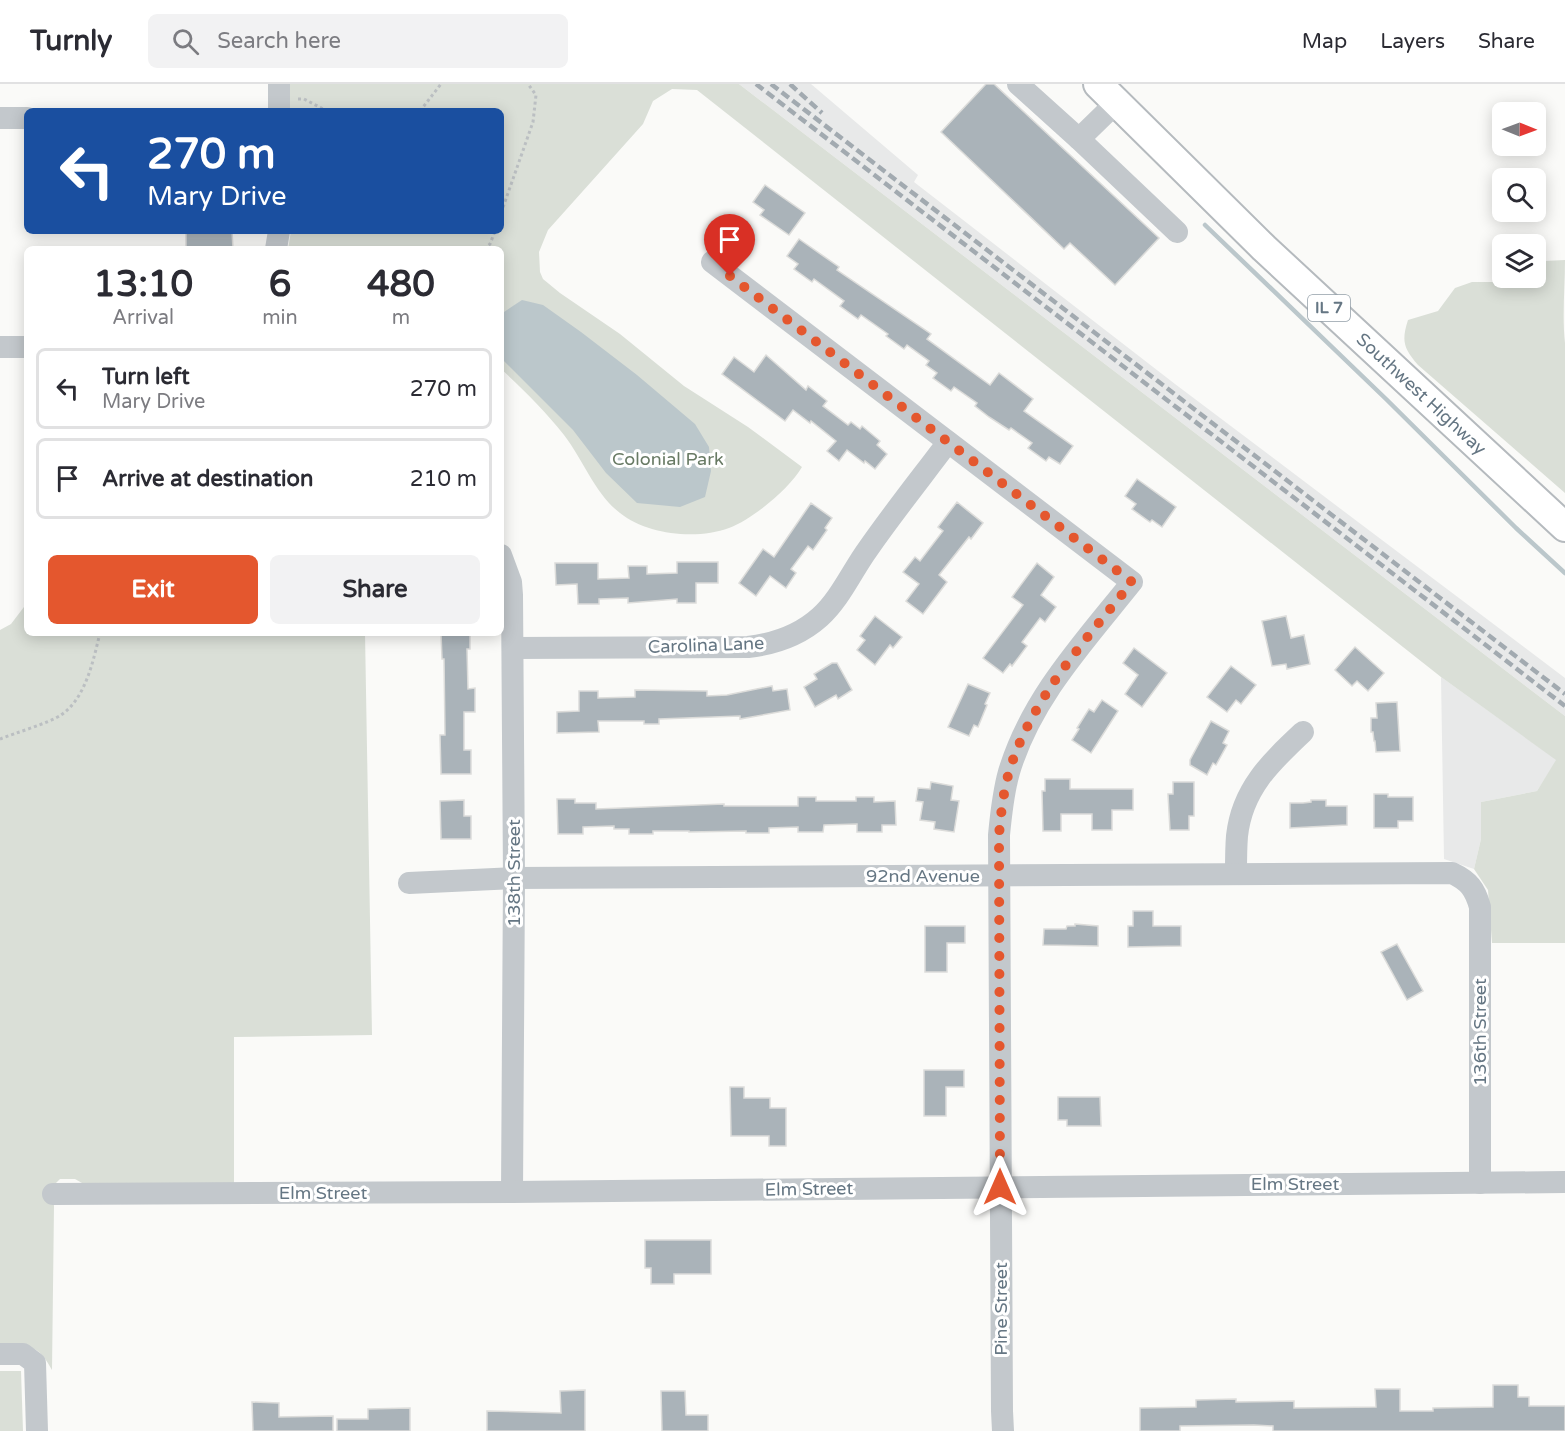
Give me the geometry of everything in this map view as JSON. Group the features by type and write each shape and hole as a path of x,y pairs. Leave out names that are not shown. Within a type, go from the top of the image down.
{"main road":[{"name":"Southwest Highway","path":"1107,93 1264,248 1565,527"}],"street":[{"path":"1018,84 1177,232"},
{"path":"1079,139 1107,93"},
{"path":"0,118 24,118"},
{"path":"712,262 948,442"},
{"path":"0,347 24,347"},
{"name":"Pine Street","path":"948,442 1132,582 1049,687 1036,708 1009,772 1002,805 999,875 1002,1411 1004,1431"},
{"name":"Carolina Lane","path":"513,648 748,647 772,643 796,633 819,618 831,605 868,549 948,442"},
{"name":"138th Street","path":"504,563 511,582 513,648 512,1192"},
{"path":"1236,873 1237,834 1248,795 1260,775 1303,732"},
{"name":"92nd Avenue","path":"409,883 514,878 1444,871 1469,883"},
{"name":"136th Street","path":"1469,883 1476,893 1481,921 1479,1183"},
{"name":"Elm Street","path":"53,1194 1565,1182"},
{"path":"0,1354 23,1354 35,1362 37,1431"}],"path":[{"path":"422,108 441,84"},
{"path":"504,204 533,122 536,95 528,84"},
{"path":"279,98 304,99 321,108"},
{"path":"0,739 60,716 80,696 94,659 99,636"}],"shaded area":[{"path":"739,84 811,84 918,175 914,182 1175,384 1565,678 1565,716"},
{"path":"522,300 543,305 637,375 695,424 709,447 711,471 705,497 680,507 637,503 606,473 573,430 504,361 504,312"},
{"path":"1441,677 1557,760 1537,791 1481,802 1481,839 1474,869 1444,859"}],"green space":[{"name":"Colonial Park","path":"290,84 739,84 1565,716 1565,943 1492,943 1488,890 1474,869 1481,839 1481,802 1537,791 1556,760 1441,677 697,90 672,89 653,101 643,124 548,230 539,252 540,272 543,279 560,293 620,334 684,386 748,427 802,467 780,494 749,518 729,528 702,534 658,531 620,513 597,487 557,426 504,372 504,246 288,246 290,234 504,234 504,108 290,108"},
{"path":"1565,260 1565,493 1418,365 1407,349 1404,339 1408,320 1438,311 1455,288 1472,282 1492,282 1492,288 1546,288 1546,261"},
{"path":"24,607 24,636 365,636 372,1035 234,1037 234,1185 89,1187 75,1179 60,1179 52,1187 54,1206 52,1370 42,1355 32,1348 0,1346 0,630 11,624"},
{"path":"0,1371 21,1371 23,1431 0,1431"}],"building":[{"path":"986,84 994,84 1159,238 1115,285 1070,243 1064,249 941,132"},
{"path":"765,185 805,213 789,235 760,215 764,210 753,202"},
{"path":"186,234 232,234 233,246 186,246"},
{"path":"799,239 839,267 837,270 931,334 927,339 990,385 999,373 1033,399 1024,411 1073,446 1060,464 1049,457 1046,461 1028,448 1032,443 1011,428 1009,430 989,417 975,406 977,403 954,387 951,391 933,378 937,373 926,365 929,361 907,345 904,349 886,336 888,334 861,315 858,319 840,306 844,301 814,279 812,282 794,269 798,264 787,256"},
{"path":"766,355 806,390 808,386 827,401 823,406 848,425 851,422 860,429 862,426 880,441 877,445 887,454 875,469 847,450 839,461 827,451 836,441 811,421 810,423 793,410 785,421 722,374 734,357 754,372"},
{"path":"1137,479 1176,507 1162,527 1152,520 1150,522 1132,509 1136,504 1125,496"},
{"path":"957,502 983,523 939,575 947,582 923,614 906,601 919,584 903,572 915,557 920,561 943,531 938,527"},
{"path":"811,503 832,518 825,528 827,530 813,550 808,546 791,569 796,573 786,588 770,576 756,596 739,583 763,549 774,557"},
{"path":"677,562 718,562 718,583 696,583 696,603 677,603 677,599 628,603 628,598 599,599 599,604 578,604 577,584 556,585 555,563 598,563 598,579 629,578 628,566 647,566 647,574 677,573"},
{"path":"1037,563 1054,577 1041,595 1056,607 1045,622 1040,618 1022,642 1027,646 1012,666 1010,664 1003,673 983,658 1023,605 1012,597"},
{"path":"875,616 902,637 893,648 890,645 875,665 857,650 865,640 860,636"},
{"path":"1286,616 1291,638 1304,635 1310,664 1287,669 1286,664 1272,666 1262,621"},
{"path":"441,636 470,636 470,649 467,649 468,689 475,688 475,712 464,712 464,750 471,750 471,774 441,774 440,735 445,735 444,659 442,659"},
{"path":"1355,647 1384,673 1368,691 1357,681 1352,686 1335,670"},
{"path":"1134,648 1167,673 1142,707 1125,694 1138,675 1123,663"},
{"path":"832,663 837,663 852,690 838,699 836,695 815,707 804,687 817,679 814,674"},
{"path":"1231,666 1256,685 1241,704 1236,700 1227,712 1207,697"},
{"path":"968,684 990,693 978,727 974,725 969,736 948,727"},
{"path":"772,686 773,691 787,689 790,710 740,719 740,716 659,719 659,724 644,724 644,721 598,721 599,732 557,733 557,712 579,711 579,691 598,691 598,698 635,697 635,690 707,691 707,696 727,695"},
{"path":"1102,700 1118,711 1091,753 1072,740 1089,709 1094,712"},
{"path":"1397,702 1400,751 1376,752 1373,732 1371,732 1371,718 1377,718 1376,703"},
{"path":"1211,721 1229,731 1223,743 1227,745 1216,765 1213,763 1207,775 1190,765 1190,760"},
{"path":"1045,779 1070,779 1070,789 1133,789 1133,810 1112,810 1112,830 1092,830 1092,814 1061,814 1061,831 1043,831 1042,791 1045,791"},
{"path":"931,782 953,786 951,800 959,801 954,832 934,829 935,822 920,820 923,802 916,801 918,788 930,789"},
{"path":"1173,782 1194,782 1194,816 1189,816 1189,830 1170,830 1168,794 1173,794"},
{"path":"1374,794 1388,794 1388,797 1413,797 1413,821 1398,821 1398,828 1374,828"},
{"path":"798,797 816,797 816,801 856,801 856,797 874,797 874,802 895,801 896,825 882,825 882,832 857,832 857,824 824,825 823,832 798,832 798,827 769,828 769,833 653,831 653,834 629,834 629,829 614,829 614,826 583,827 583,834 558,834 557,799 575,799 575,803 596,803 596,809 724,804 724,806 798,806"},
{"path":"464,800 464,816 471,816 471,839 441,839 440,801"},
{"path":"1311,800 1326,800 1326,806 1347,806 1347,825 1290,828 1290,803 1311,802"},
{"path":"1133,911 1153,911 1153,926 1181,926 1181,946 1128,947 1128,926 1133,926"},
{"path":"1075,924 1098,926 1098,946 1043,945 1044,929 1066,929 1067,926 1075,926"},
{"path":"925,926 965,926 965,943 947,943 947,972 925,972"},
{"path":"1397,944 1423,991 1407,1000 1381,952"},
{"path":"924,1070 964,1070 964,1087 946,1087 946,1116 924,1116"},
{"path":"730,1087 744,1087 744,1098 770,1098 770,1108 786,1108 786,1146 769,1146 769,1136 731,1136"},
{"path":"1058,1097 1100,1097 1101,1126 1067,1126 1067,1120 1058,1120"},
{"path":"645,1240 711,1240 711,1274 674,1274 674,1284 651,1284 651,1268 645,1268"},
{"path":"1493,1385 1518,1385 1518,1397 1529,1397 1529,1406 1565,1406 1565,1431 1273,1431 1273,1426 1254,1425 1180,1426 1180,1431 1140,1431 1140,1408 1196,1407 1196,1400 1294,1401 1294,1408 1376,1407 1375,1389 1400,1389 1400,1411 1433,1411 1433,1408 1493,1407"},
{"path":"585,1390 585,1431 487,1431 487,1411 561,1413 560,1391"},
{"path":"661,1391 685,1391 686,1415 708,1415 708,1431 662,1431"},
{"path":"252,1402 279,1403 279,1417 333,1416 333,1431 253,1431"},
{"path":"410,1408 410,1431 337,1431 337,1419 368,1419 368,1409"}],"waterway":[{"path":"1205,225 1565,573"}],"railway":[{"path":"756,84 1565,706"},
{"path":"771,84 1565,694"},
{"path":"790,84 822,113"}],"route":[{"path":"730,276 1132,582 1049,687 1036,708 1009,772 999,835 1000,1187"}]}
